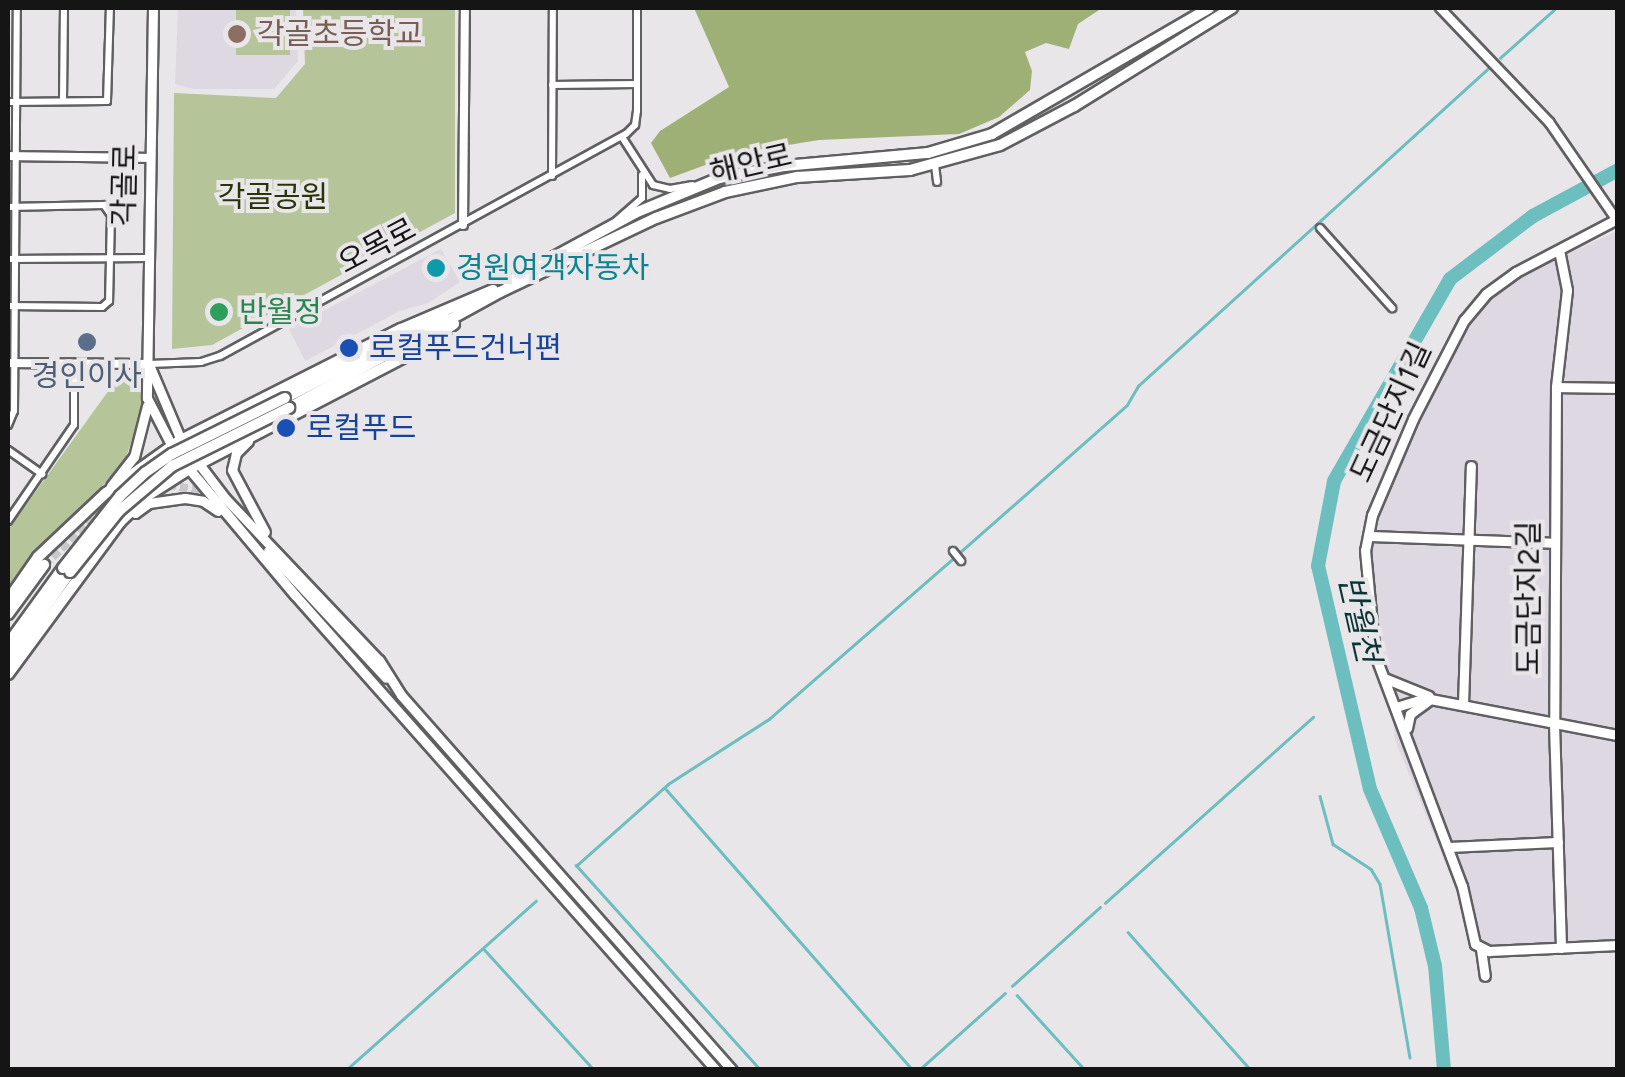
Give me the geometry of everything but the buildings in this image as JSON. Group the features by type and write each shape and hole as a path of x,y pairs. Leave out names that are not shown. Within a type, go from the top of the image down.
{"main road":[{"name":"각골로","path":"106,493 134,457 146,398 152,8"},
{"name":"해안로","path":"66,570 94,526 146,472 202,438 287,403 614,224 712,181 784,166 928,153 992,134 1208,8"},
{"name":"해안로","path":"497,291 656,218 724,192 797,177 964,158 1036,128 1232,8"},
{"name":"도금단지1길","path":"1485,976 1481,949 1471,936 1467,905 1448,847 1374,655 1368,536 1413,419 1464,320 1486,294 1613,218"},
{"name":"도금단지2길","path":"1558,250 1567,290 1556,387 1554,724 1561,948"},
{"path":"8,600 38,557 106,493 175,444 401,329 497,291"},
{"path":"8,674 120,522 146,496 194,466 414,352 497,291"},
{"name":"각골로","path":"149,364 175,444"},
{"path":"1556,387 1618,388"},
{"path":"146,398 194,466 379,660 401,695 732,1070"},
{"path":"205,428 195,438 194,448 204,455 218,454"},
{"path":"252,437 236,453 232,470 270,547"},
{"path":"194,466 228,519 716,1070"},
{"path":"1463,704 1471,466"},
{"path":"120,522 150,503 185,498 203,502 228,519"},
{"path":"1368,536 1555,544"},
{"path":"8,614 44,565"},
{"path":"8,644 66,570"},
{"path":"8,660 66,570"},
{"path":"1384,678 1436,700 1618,735"},
{"path":"1396,706 1436,700"},
{"path":"1406,736 1410,714 1436,700"},
{"path":"1448,847 1558,842"},
{"path":"1481,949 1618,945"}],"street":[{"path":"8,425 14,410 11,207 17,8"},
{"path":"63,102 64,8"},
{"path":"12,102 107,101 110,8"},
{"path":"464,225 465,8"},
{"path":"552,177 553,8"},
{"path":"637,8 636,126 622,137 642,174 660,189 712,181"},
{"path":"1440,8 1549,122 1613,218"},
{"path":"552,86 637,84"},
{"name":"오목로","path":"11,363 149,364 202,362 220,356 622,137"},
{"path":"12,156 150,158"},
{"path":"934,164 937,182"},
{"path":"614,224 642,198 642,174"},
{"path":"11,207 104,206 111,215 109,301 102,307 11,306"},
{"path":"1320,228 1392,308"},
{"path":"11,260 149,258"},
{"path":"8,521 74,425 74,363"},
{"path":"8,450 42,474"},
{"path":"952,552 961,561"}],"shaded area":[{"name":"각골초등학교","path":"178,8 296,8 298,61 274,89 194,89 175,84"},
{"path":"1617,231 1617,945 1481,949 1395,740 1390,692 1373,641 1373,548 1381,510 1436,381 1468,325 1499,292 1523,275"},
{"path":"441,249 460,282 428,303 400,311 305,361 289,329"}],"green space":[{"path":"236,8 290,8 290,55 236,55"},
{"name":"각골공원","path":"303,8 455,8 455,213 212,345 172,349 174,93 276,98 305,64"},
{"path":"694,8 1102,8 1078,24 1069,49 1046,43 1025,52 1032,71 1030,90 999,117 959,134 819,140 738,153 670,178 651,143 660,131 729,87"},
{"path":"122,372 140,384 142,411 125,460 8,593 8,530"}],"waterway":[{"path":"1500,58 1556,8"},
{"path":"760,1070 576,866 668,784 769,719 958,554 1127,405 1138,386 1489,68"},
{"name":"반월천","path":"1444,1070 1435,966 1421,908 1370,789 1318,566 1334,481 1450,279 1533,216 1618,170"},
{"path":"1105,903 1313,717"},
{"path":"666,789 913,1070"},
{"path":"1320,796 1333,844 1371,869 1380,884 1410,1057"},
{"path":"346,1070 536,901"},
{"path":"1012,986 1100,907"},
{"path":"1128,932 1251,1070"},
{"path":"484,949 594,1070"},
{"path":"919,1070 1005,993"},
{"path":"1017,995 1085,1070"}],"tunnel":[{"path":"168,485 208,492"},
{"path":"219,501 268,551"},
{"path":"44,565 109,505"}],"place":[{"name":"각골초등학교","path":"237,34"},
{"name":"경원여객자동차","path":"436,268"},
{"name":"반월정","path":"219,312"},
{"name":"경인이사","path":"87,342"},
{"name":"로컬푸드건너편","path":"349,348"},
{"name":"로컬푸드","path":"286,428"}]}
